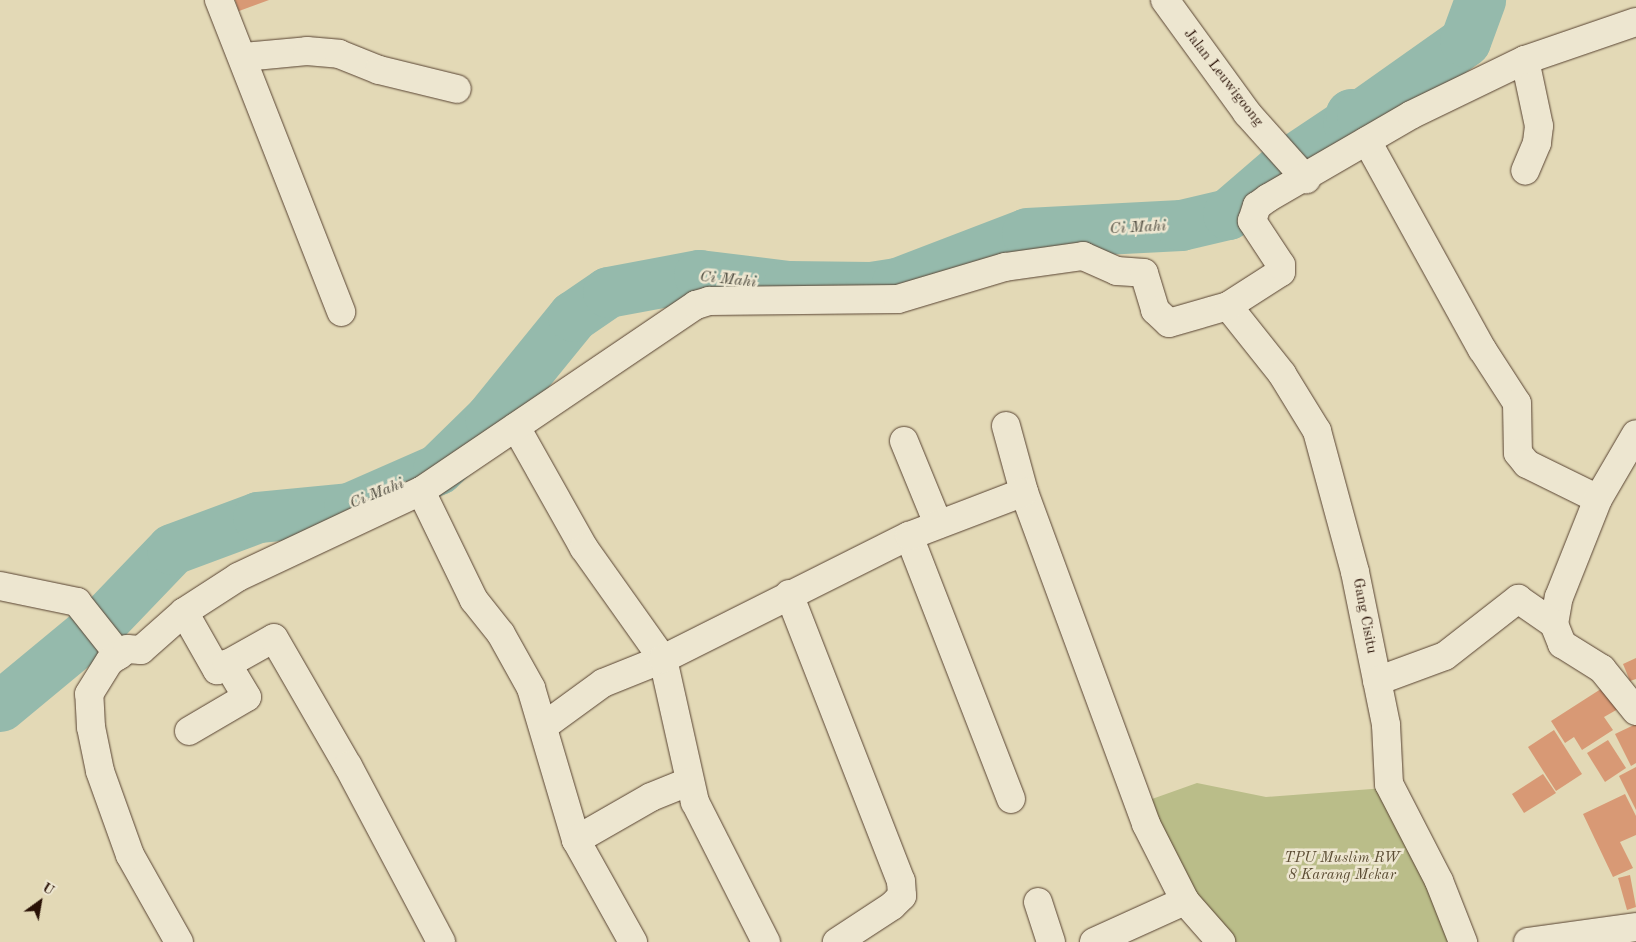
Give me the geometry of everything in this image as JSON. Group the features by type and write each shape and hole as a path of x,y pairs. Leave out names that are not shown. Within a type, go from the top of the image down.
{"street":[{"path":"220,0 341,312"},
{"name":"Jalan Leuwigoong","path":"1166,0 1247,113 1297,167"},
{"path":"179,942 130,855 100,771 91,727 91,687 117,652 128,649 141,650 184,612 238,577 421,490 696,304 709,301 898,299 1004,267 1083,256 1116,271 1144,273 1155,310 1168,323 1228,306 1280,276 1281,265 1252,221 1254,214 1297,167 1367,141 1411,115 1525,60 1634,26"},
{"path":"244,58 307,51 339,54 379,70 457,89"},
{"path":"1525,60 1539,126 1537,143 1525,171"},
{"path":"1367,141 1482,349 1517,403 1518,453 1527,464 1598,499"},
{"name":"Gang Cisitu","path":"1228,306 1282,374 1316,430 1355,572 1386,725 1389,784 1439,881 1463,942"},
{"path":"1006,426 1024,492 1146,824 1185,901 1221,942"},
{"path":"516,427 584,548 663,659 688,782 766,942"},
{"path":"1558,634 1559,597 1598,499 1636,434"},
{"path":"904,441 938,524"},
{"path":"421,490 474,600 519,663 544,726 576,840 633,942"},
{"path":"544,726 603,683 663,659 789,594 909,536 1024,492"},
{"path":"909,536 1011,799"},
{"path":"0,586 64,597 81,606 117,652"},
{"path":"789,594 901,881 902,896 892,906 837,942"},
{"path":"1377,682 1445,656 1518,599 1602,669 1636,712"},
{"path":"184,612 217,670 274,638 348,766 441,942"},
{"path":"189,731 246,697 228,664"},
{"path":"576,840 651,797 688,782"},
{"path":"1094,942 1185,901"},
{"path":"1038,902 1050,942"},
{"path":"1528,942 1636,927"}],"green space":[{"name":"TPU Muslim RW 8 Karang Mekar","path":"1197,783 1266,797 1385,788 1458,942 1228,942 1189,899 1152,799"}],"building":[{"path":"235,0 269,0 239,11"},
{"path":"1636,658 1636,679 1630,681 1623,664"},
{"path":"1604,687 1618,709 1604,717 1613,730 1582,750 1574,737 1565,743 1551,721"},
{"path":"1636,724 1636,763 1631,766 1615,734"},
{"path":"1554,730 1582,774 1556,791 1528,747"},
{"path":"1608,740 1626,768 1605,782 1587,753"},
{"path":"1636,767 1636,810 1619,776"},
{"path":"1543,774 1556,793 1524,813 1512,794"},
{"path":"1625,794 1636,816 1636,835 1620,842 1633,868 1613,877 1583,814"},
{"path":"1630,875 1636,907 1627,910 1618,878"}],"waterway":[{"name":"Ci Mahi","path":"0,706 104,620 172,549 258,517 349,508 438,469 490,418 573,316 608,292 699,275 788,286 871,287 897,283 1027,233 1181,225 1228,214 1285,165 1348,123 1351,114 1362,114 1465,41 1480,0"}]}
